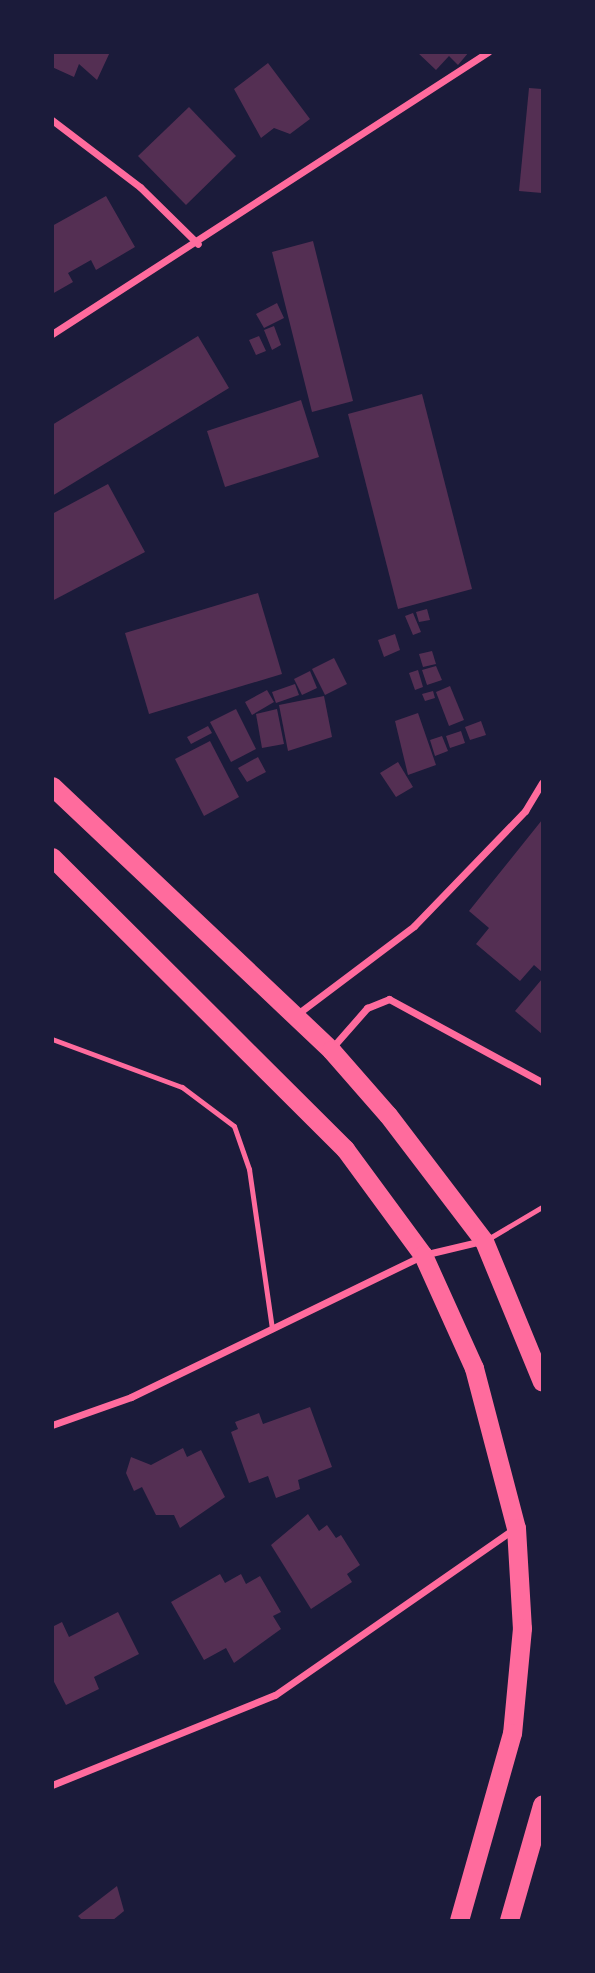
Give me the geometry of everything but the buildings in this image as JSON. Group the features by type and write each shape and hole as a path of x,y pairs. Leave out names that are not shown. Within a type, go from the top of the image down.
{"highway":[{"path":"52,786 331,1050 484,1241 542,1382"},
{"path":"52,857 314,1114 423,1255 474,1368 516,1528 522,1628 512,1733 459,1920"},
{"path":"509,1920 542,1805"}],"street":[{"path":"52,334 198,244 488,52"},
{"path":"52,120 140,187 198,244"},
{"path":"296,1015 414,926 525,811 542,783"},
{"path":"331,1050 367,1008 389,999 542,1082"},
{"path":"52,1425 131,1397 423,1255 484,1241"},
{"path":"52,1785 275,1695 516,1528"}],"lane":[{"path":"52,1040 182,1087 234,1126 249,1170 272,1329"},
{"path":"484,1241 542,1207"}]}
